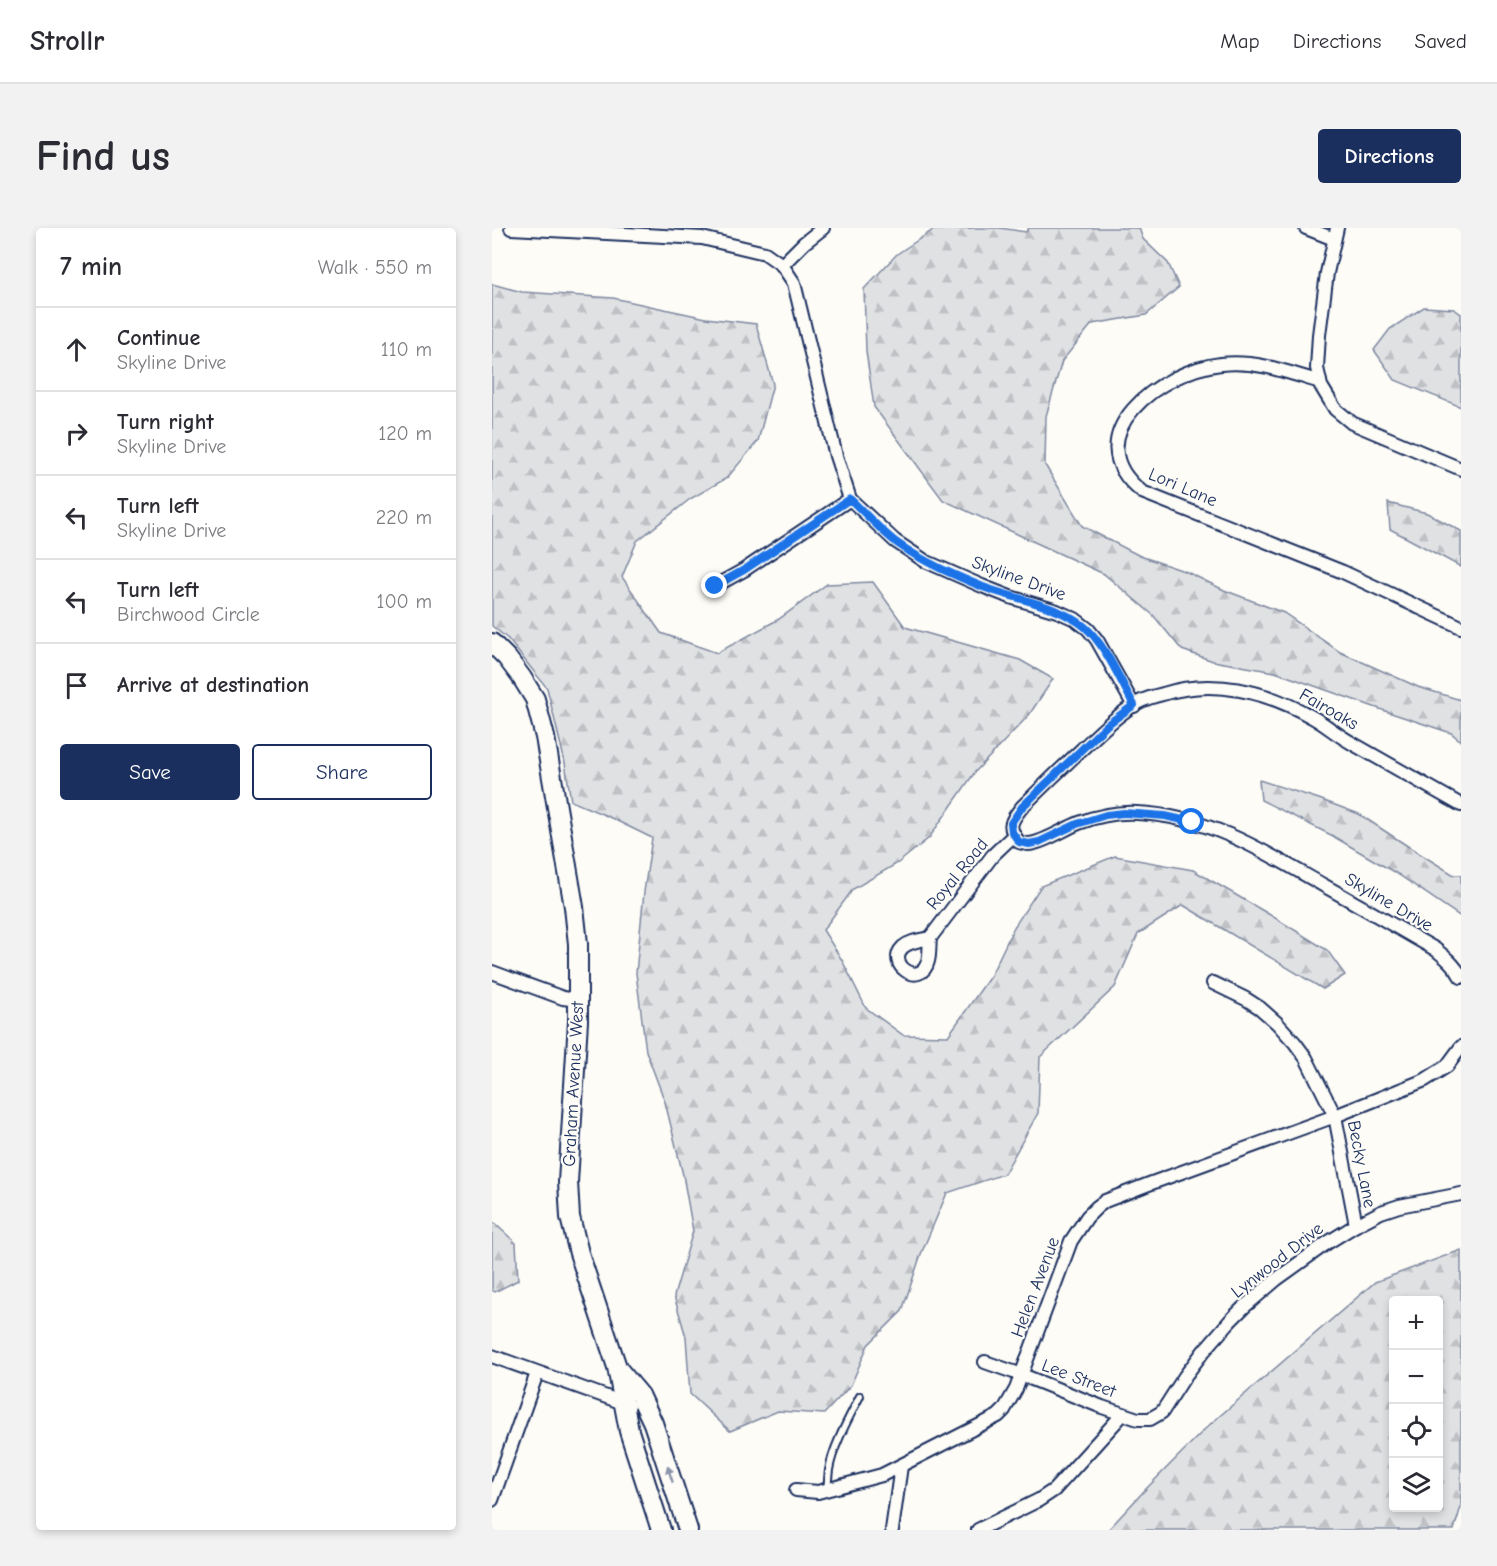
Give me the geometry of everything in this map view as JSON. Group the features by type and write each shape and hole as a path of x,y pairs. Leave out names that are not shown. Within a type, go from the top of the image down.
{"street":[{"path":"511,228 703,233 765,253 783,265 804,243 823,228"},
{"path":"1306,228 1336,234 1327,273 1317,368 1320,382 1335,409 1352,423 1461,468"},
{"name":"Skyline Drive","path":"783,265 794,283 836,456 850,499 895,541 925,561 1010,597 1057,611 1075,619 1097,640 1134,705"},
{"name":"Lori Lane","path":"1320,382 1256,363 1222,363 1202,367 1178,376 1162,384 1147,396 1124,421 1116,445 1122,471 1142,492 1343,572 1461,627"},
{"path":"715,586 744,570 850,499"},
{"name":"Graham Avenue West","path":"492,643 507,658 534,699 545,737 574,907 578,944 578,1000 568,1182 570,1217 577,1246 617,1367 629,1431 661,1530"},
{"name":"Fairoaks","path":"1134,705 1154,696 1193,687 1226,687 1253,693 1312,717 1335,734 1461,806"},
{"path":"1014,835 1011,823 1022,807 1108,724 1134,705"},
{"name":"Skyline Drive","path":"1014,835 1019,842 1029,844 1039,842 1077,824 1106,815 1124,813 1165,816 1222,831 1247,842 1435,949 1457,969 1461,977"},
{"name":"Royal Road","path":"930,938 993,855 1014,835"},
{"path":"492,972 563,998 578,1000"},
{"name":"Becky Lane","path":"1213,983 1260,1008 1277,1023 1306,1058 1335,1116 1356,1225"},
{"path":"1335,1116 1425,1080 1447,1066 1461,1047"},
{"name":"Helen Avenue","path":"795,1490 818,1492 882,1475 998,1416 1008,1403 1022,1375 1071,1241 1086,1216 1105,1201 1335,1116"},
{"name":"Lynwood Drive","path":"1123,1414 1142,1419 1155,1417 1162,1412 1203,1352 1244,1307 1277,1279 1327,1243 1381,1212 1399,1206 1461,1194"},
{"path":"492,1356 623,1404 647,1410"},
{"name":"Lee Street","path":"985,1362 1123,1414"},
{"path":"617,1367 640,1395 647,1410 688,1530"},
{"path":"492,1500 537,1373"},
{"path":"978,1530 1039,1500 1054,1490 1123,1414"},
{"path":"892,1530 901,1466"}],"lane":[{"path":"827,1490 829,1469 837,1446 860,1396"}],"green space":[{"path":"1000,228 1026,232 1029,228 1139,228 1143,239 1168,263 1179,287 1146,315 1092,324 1062,361 1046,416 1045,465 1082,526 1140,556 1187,572 1224,590 1284,613 1340,652 1418,687 1461,700 1461,741 1451,733 1275,672 1213,661 1182,650 1153,615 1104,574 943,500 874,407 866,351 864,289 897,254 933,230"},
{"path":"492,284 522,292 613,298 706,318 756,324 773,384 758,441 727,478 690,499 637,541 622,577 661,633 717,653 779,619 827,584 873,582 905,627 1020,660 1053,679 1029,715 975,772 929,838 898,863 853,889 823,930 842,960 866,1008 903,1035 948,1036 991,975 1014,927 1041,886 1115,856 1193,870 1327,950 1345,975 1323,989 1183,905 1138,934 1115,987 1040,1057 1038,1113 1004,1174 947,1193 921,1254 902,1311 868,1345 851,1385 824,1414 778,1411 730,1431 690,1394 686,1337 674,1296 693,1231 683,1175 665,1102 646,1051 636,973 652,838 571,801 565,763 547,688 508,639 492,626"},
{"path":"1424,307 1454,309 1461,314 1461,407 1395,380 1374,350 1390,329"},
{"path":"1388,503 1427,513 1461,531 1461,567 1390,529"},
{"path":"1259,780 1359,814 1454,875 1461,875 1461,917 1399,875 1331,835 1261,800"},
{"path":"492,1221 516,1243 518,1280 495,1292 492,1290"},
{"path":"1461,1250 1461,1507 1454,1530 1108,1530 1207,1427 1375,1282"}],"route":[{"path":"715,586 744,570 850,499 895,541 925,561 1010,597 1057,611 1075,619 1097,640 1134,705 1108,724 1016,814 1011,828 1019,842 1029,844 1039,842 1077,824 1106,815 1138,813 1192,822"}]}
